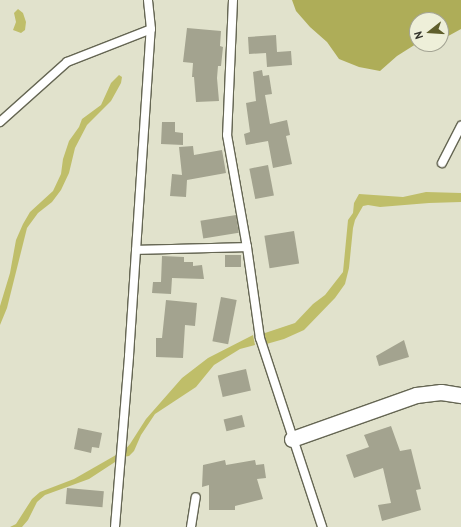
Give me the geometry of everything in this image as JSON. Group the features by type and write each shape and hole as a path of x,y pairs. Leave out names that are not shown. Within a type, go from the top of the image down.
{"street":[{"path":"292,439 416,395 441,392 461,395"}],"lane":[{"path":"115,527 151,29 148,0"},
{"path":"233,0 227,135 247,247 260,338 322,527"},
{"path":"0,122 67,62 151,29"},
{"path":"442,163 461,126"},
{"path":"136,250 247,247"},
{"path":"191,527 196,497"}],"shaded area":[{"path":"292,0 461,0 461,29 449,36 449,12 409,12 409,48 397,56 380,71 359,67 339,59 327,42 310,27 296,11"},
{"path":"18,9 23,13 26,22 25,30 21,33 13,30 16,22 14,13"},
{"path":"119,75 122,77 121,83 111,101 87,125 75,148 69,173 61,190 52,202 38,213 27,228 7,308 0,325 0,306 10,273 16,240 23,224 30,212 53,191 61,174 63,159 69,141 79,127 82,119 101,105 111,83"},
{"path":"426,192 461,193 461,202 380,207 368,205 363,206 355,220 353,228 349,268 345,284 335,298 304,330 284,339 263,345 262,334 295,323 313,304 325,295 343,272 348,220 353,213 354,203 359,194 403,197"},
{"path":"253,335 255,345 240,349 214,365 196,387 155,414 141,435 134,451 129,456 123,457 124,451 146,419 182,378 208,358"},
{"path":"116,455 115,462 89,479 45,495 37,502 28,520 22,527 10,527 16,524 32,499 40,492 74,479"}],"building":[{"path":"187,28 221,31 220,46 223,47 221,66 218,66 217,78 219,101 196,102 194,77 192,77 193,63 183,62"},
{"path":"276,35 277,52 291,51 292,65 267,67 266,53 249,54 248,37"},
{"path":"262,70 263,76 269,75 272,94 265,95 270,124 287,120 290,135 286,136 292,164 273,168 268,141 246,145 244,134 250,132 246,103 256,101 253,72"},
{"path":"162,122 175,122 175,132 183,133 183,145 161,144"},
{"path":"193,146 194,155 222,150 226,173 187,180 186,197 170,196 172,174 182,175 179,147"},
{"path":"268,165 274,195 255,199 249,169"},
{"path":"236,215 239,233 203,238 200,221"},
{"path":"294,231 299,264 270,268 264,236"},
{"path":"225,255 241,255 241,267 225,267"},
{"path":"162,256 184,257 184,262 193,262 193,266 202,265 204,279 172,278 171,294 152,293 153,282 161,282"},
{"path":"221,297 237,300 228,344 212,341"},
{"path":"166,300 197,303 195,326 185,325 183,358 156,357 156,338 162,338"},
{"path":"404,340 409,357 379,366 376,356"},
{"path":"246,369 251,390 223,397 218,376"},
{"path":"242,415 245,427 226,431 224,420"},
{"path":"391,426 400,451 411,449 421,489 416,490 421,510 382,521 378,505 391,503 383,468 354,478 346,455 369,447 364,435"},
{"path":"78,428 102,433 99,448 92,447 91,453 74,449"},
{"path":"225,460 226,465 255,460 256,465 264,464 266,478 257,479 263,499 235,506 235,510 209,510 209,485 202,487 203,465"},
{"path":"67,488 104,491 102,507 66,504"}]}
